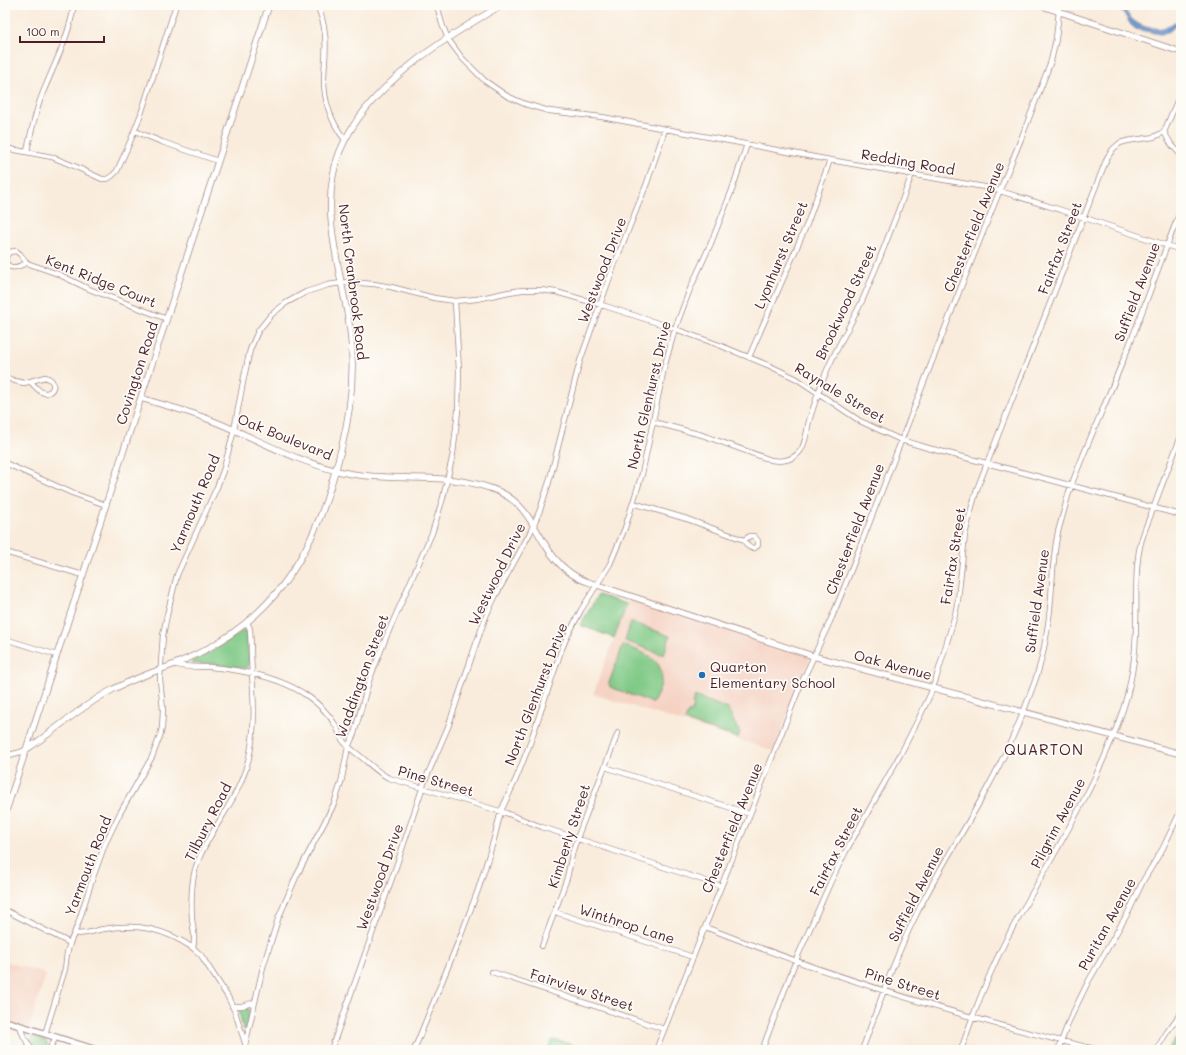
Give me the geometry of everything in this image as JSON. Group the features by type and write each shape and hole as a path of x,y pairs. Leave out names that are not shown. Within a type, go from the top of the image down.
{"main road":[{"path":"5,1021 96,1050"}],"street":[{"path":"26,151 36,112 66,38 74,5"},
{"path":"5,148 26,151 57,159 98,178 107,179 112,176 117,171 135,131 176,5"},
{"name":"Covington Road","path":"27,749 269,5"},
{"path":"317,5 325,34 326,52 324,81 327,103 337,129 345,140"},
{"name":"Redding Road","path":"437,5 442,24 448,38 462,58 478,75 500,91 516,100 549,111 590,115 665,128 830,160 1000,190 1181,250"},
{"name":"North Cranbrook Road","path":"27,749 97,698 131,680 174,664 210,647 231,634 247,622 266,604 292,572 310,540 323,510 336,470 348,421 352,382 350,329 333,235 330,202 334,170 339,153 350,130 385,88 413,64 448,38 502,5"},
{"path":"1039,5 1058,8 1181,52"},
{"name":"Chesterfield Avenue","path":"656,1050 800,686 844,588 901,440 1052,61 1056,39 1058,8"},
{"path":"1181,92 1164,132 1171,144 1181,155"},
{"name":"Westwood Drive","path":"331,1050 397,864 422,788 448,727 486,616 524,545 545,496 580,361 615,263 647,183 665,128"},
{"path":"135,131 218,161"},
{"name":"Fairfax Street","path":"762,1050 796,960 819,908 843,857 920,718 932,688 955,615 965,535 971,510 987,463 1107,158 1114,147 1123,142 1154,137 1164,132"},
{"name":"North Glenhurst Drive","path":"414,1050 478,890 501,811 529,746 551,677 566,639 581,610 612,560 633,503 646,455 664,368 675,328 732,190 747,144"},
{"name":"Lyonhurst Street","path":"749,357 807,224 830,160"},
{"name":"Brookwood Street","path":"653,422 702,435 771,460 787,460 796,455 802,447 818,393 832,358 848,331 868,286 912,174"},
{"name":"Suffield Avenue","path":"862,1050 884,990 916,916 951,850 979,804 998,768 1033,688 1046,636 1050,608 1054,554 1058,531 1072,486 1124,360 1181,210"},
{"name":"Kent Ridge Court","path":"27,264 16,268 11,268 6,263 6,256 11,251 16,251 27,264 58,274 89,289 167,319"},
{"name":"Yarmouth Road","path":"45,1034 65,969 67,952 90,882 120,813 147,767 157,746 163,719 161,669 163,635 177,575 217,487 224,468 234,430 250,350 258,331 278,308 292,299 317,288 342,283 353,282 374,284 434,298 455,301 477,299 522,290 541,290 563,294"},
{"name":"Raynale Street","path":"563,294 675,328 749,357 787,374 860,421 901,440 1181,515"},
{"name":"Waddington Street","path":"244,1050 263,967 278,919 296,877 334,804 341,783 348,747 354,734 369,681 387,635 432,533 448,479 456,432 459,396 455,301"},
{"path":"5,377 19,382 30,382 47,377 53,382 53,387 50,392 44,393 30,382"},
{"name":"Oak Boulevard","path":"141,398 191,413 309,462 351,474 389,478 448,479 482,485 504,494 522,508 534,524"},
{"name":"Pilgrim Avenue","path":"961,1050 981,994 1005,941 1069,828 1103,761 1126,702 1132,672 1136,639 1137,560 1153,508 1181,436"},
{"path":"5,463 72,493 106,505"},
{"path":"633,503 677,515 744,540"},
{"name":"Oak Avenue","path":"534,524 550,551 562,567 575,576 597,585 813,656 1181,754"},
{"path":"5,552 83,574"},
{"name":"Tilbury Road","path":"193,948 195,940 191,904 193,882 196,870 201,855 241,784 254,734 250,629 247,622"},
{"path":"5,639 57,654"},
{"name":"Pine Street","path":"174,664 183,667 215,668 252,674 282,682 307,696 328,714 342,740 348,747 379,773 396,781 501,811 577,839 721,886"},
{"name":"Kimberly Street","path":"542,946 567,878 577,839 618,733"},
{"path":"5,756 27,749"},
{"path":"5,814 27,749"},
{"path":"605,767 750,814"},
{"name":"Puritan Avenue","path":"1058,1050 1088,982 1129,911 1163,848 1181,810"},
{"path":"5,910 70,943"},
{"name":"Winthrop Lane","path":"555,912 693,957"},
{"path":"74,933 79,935 86,934 102,929 120,926 142,927 163,932 175,937 193,948 201,955 232,1006 245,1043"},
{"name":"Pine Street","path":"705,927 884,990 972,1017 1099,1050"},
{"name":"Fairview Street","path":"492,972 664,1029"},
{"path":"232,1006 242,1006 255,1002"},
{"path":"1156,1050 1181,1013"},
{"path":"20,1026 22,1035 32,1050"},
{"path":"48,1050 56,1037"}],"shaded area":[{"name":"Quarton Elementary School","path":"630,597 811,656 774,751 593,694"},
{"path":"5,961 46,974 27,1035 5,1028"}],"green space":[{"path":"598,595 627,604 614,638 580,625"},
{"path":"631,622 670,636 664,655 625,641"},
{"path":"246,630 248,634 249,666 247,668 211,664 192,664 192,661 213,651"},
{"path":"623,645 651,657 660,668 662,675 660,686 653,703 610,687 609,683"},
{"path":"695,696 728,709 736,727 740,732 738,738 685,721 688,712 692,711 694,705 692,704"},
{"path":"243,1008 249,1009 245,1030 243,1029 239,1011"},
{"path":"1181,1031 1181,1050 1168,1050"},
{"path":"33,1037 46,1041 48,1045 44,1050 37,1050 30,1040"},
{"path":"552,1040 564,1042 581,1048 580,1050 548,1050"}],"water":[{"path":"1115,5 1122,5 1130,18 1138,24 1148,28 1167,27 1180,20 1181,25 1175,26 1167,33 1160,34 1136,29 1131,25 1123,12"}],"place":[{"name":"Quarton Elementary School","path":"702,675"}],"district":[{"name":"QUARTON","path":"1044,750"}]}
